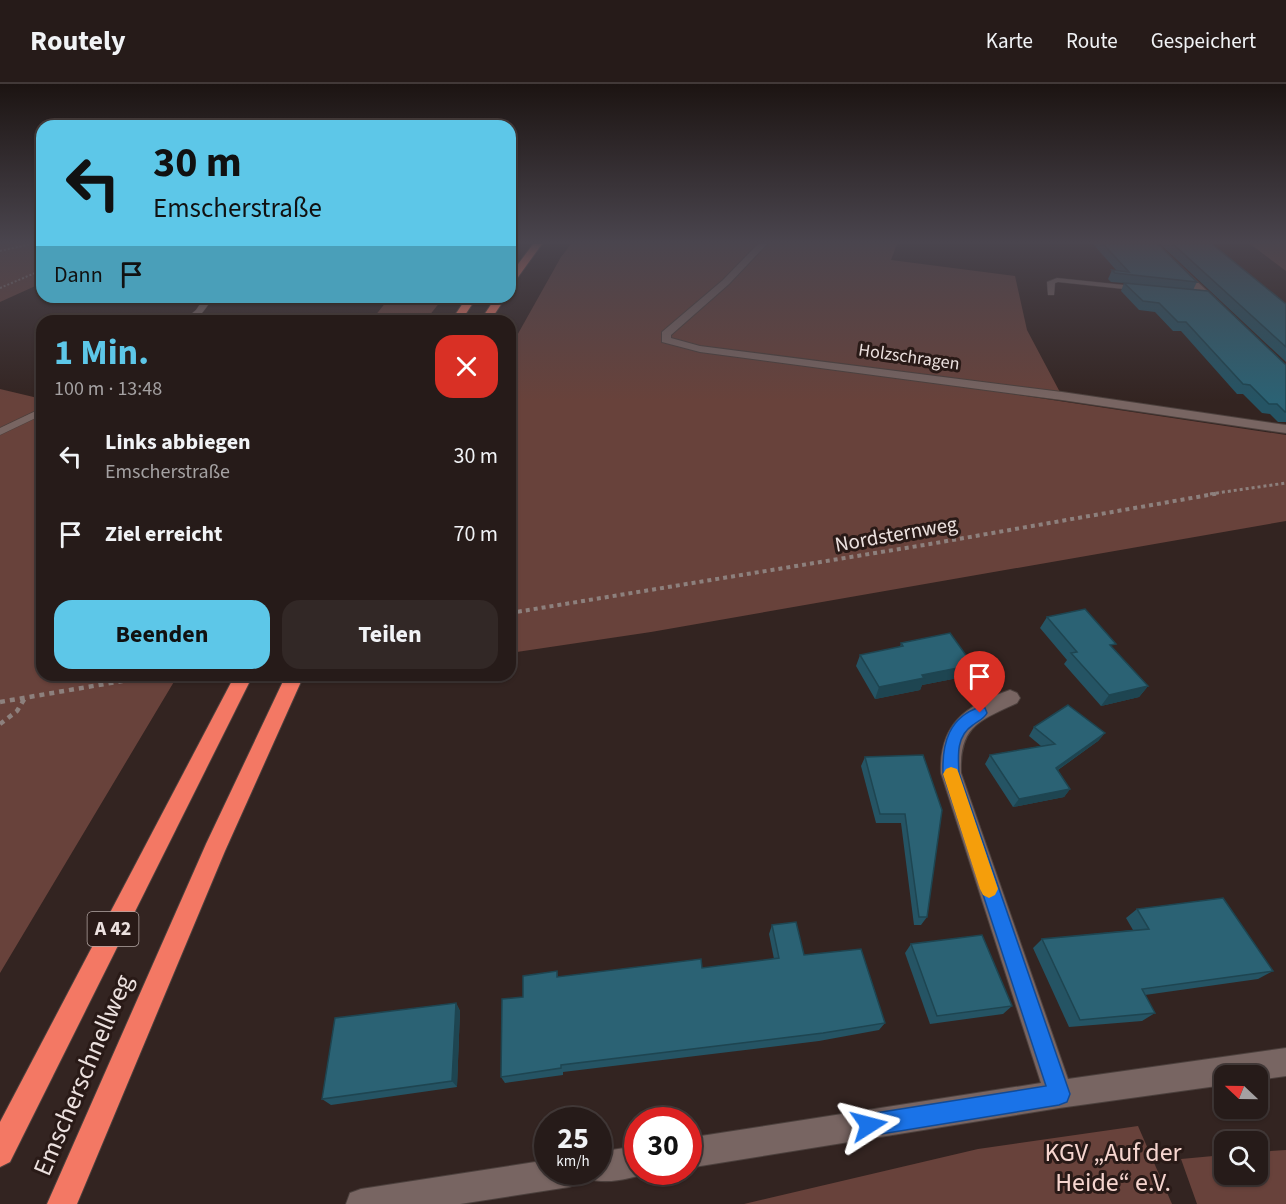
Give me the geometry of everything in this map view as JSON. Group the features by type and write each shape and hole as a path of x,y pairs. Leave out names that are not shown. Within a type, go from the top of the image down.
{"highway":[{"name":"Emscherschnellweg","path":"0,1152 241,681"},
{"name":"Emscherschnellweg","path":"62,1204 214,851 292,681"}],"street":[{"name":"Holzschragen","path":"710,296 666,334 666,340 700,349 1027,391 1286,429"},
{"path":"1206,296 1223,312"},
{"path":"1010,698 971,717 958,728 951,744 951,773 1059,1094"},
{"path":"702,1151 1059,1094 1286,1062"},
{"path":"361,1204 534,1177"}],"lane":[{"path":"195,315 205,303"},
{"path":"0,432 36,414"}],"path":[{"name":"Nordsternweg","path":"516,612 930,544 1158,502 1286,483"},
{"path":"0,702 123,681"},
{"path":"0,724 17,711 25,698"}],"green space":[{"path":"0,296 13,296 0,302"},
{"path":"539,296 1020,296 1027,330 1062,396 833,367 1286,435 1286,521 651,632 516,652 516,337"},
{"path":"385,303 439,303 430,315 376,315"},
{"path":"0,389 36,398 36,681 174,681 0,973"},
{"name":"KGV „Auf der Heide“ e.V.","path":"1138,1126 1172,1204 744,1204 978,1149"},
{"path":"1286,1150 1286,1204 1197,1204 1181,1159 1214,1156 1214,1185 1268,1185 1268,1151"}],"building":[{"path":"1138,296 1214,296 1286,365 1286,412 1277,404 1269,404 1250,385 1243,384 1186,322 1178,322 1159,303 1143,301"},
{"path":"1230,296 1276,296 1286,304 1286,347"},
{"path":"1085,609 1116,644 1110,645 1148,686 1109,695 1071,653 1077,652 1047,617"},
{"path":"950,633 973,665 922,675 924,678 879,687 860,655 903,646 901,643"},
{"path":"1068,705 1105,733 1056,768 1070,789 1019,799 990,755 1055,744 1034,727"},
{"path":"923,755 942,810 927,917 919,917 905,814 880,814 865,757"},
{"path":"1223,898 1273,971 1142,989 1155,1013 1080,1020 1042,939 1149,929 1137,909"},
{"path":"796,922 804,955 861,949 885,1023 823,1033 561,1065 561,1068 501,1077 502,999 523,997 523,976 557,971 557,977 701,959 702,968 779,958 772,925"},
{"path":"982,935 1012,1006 937,1016 911,944"},
{"path":"456,1003 452,1081 322,1099 335,1018"}],"slow traffic":[{"path":"951,774 989,889"}],"route":[{"path":"869,1125 1059,1094 951,773 950,752 954,735 964,722 980,713"}]}
